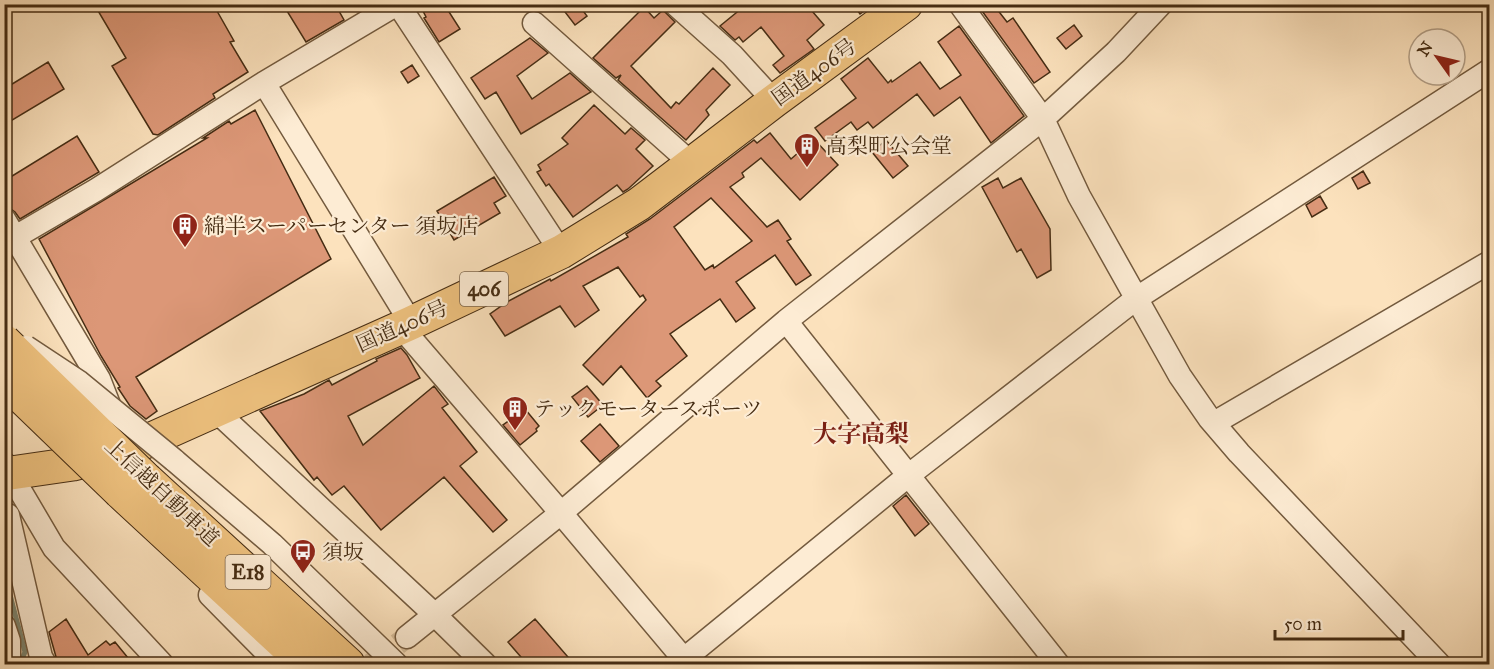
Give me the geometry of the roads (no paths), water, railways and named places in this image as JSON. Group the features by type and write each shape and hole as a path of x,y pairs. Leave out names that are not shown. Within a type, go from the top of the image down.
{"highway":[{"name":"国道406号","path":"6,472 73,464 127,450 406,325 561,252 639,204 906,4"},
{"name":"上信越自動車道","path":"4,341 137,495 306,664"},
{"name":"上信越自動車道","path":"4,380 137,495 348,664"}],"street":[{"path":"127,450 99,379 10,228 96,190 264,83 398,4 561,252"},
{"path":"675,4 732,55 774,101"},
{"path":"960,4 1043,119 1079,196 1180,376 1214,423 1247,462 1439,664"},
{"path":"407,637 561,513 786,321 1043,119 1116,52 1161,4"},
{"path":"534,23 692,164"},
{"path":"264,83 406,325 683,663 909,475 1137,298 1490,70"},
{"path":"1214,423 1490,262"},
{"path":"786,321 1058,664"},
{"path":"4,333 79,382 174,460 272,544 396,664"},
{"path":"216,411 485,664"},
{"path":"6,472 54,548 162,664"},
{"path":"137,495 174,557 278,664"},
{"path":"8,515 22,663"},
{"path":"4,626 9,641 22,663"}],"waterway":[{"path":"4,572 25,652 20,664"}],"tunnel":[{"path":"371,664 407,637"}],"place":[{"name":"高梨町公会堂","path":"807,169"},
{"name":"綿半スーパーセンター 須坂店","path":"185,249"},
{"name":"テックモータースポーツ","path":"515,432"},
{"name":"須坂","path":"303,575"}],"district":[{"name":"大字高梨","path":"861,434"}]}
